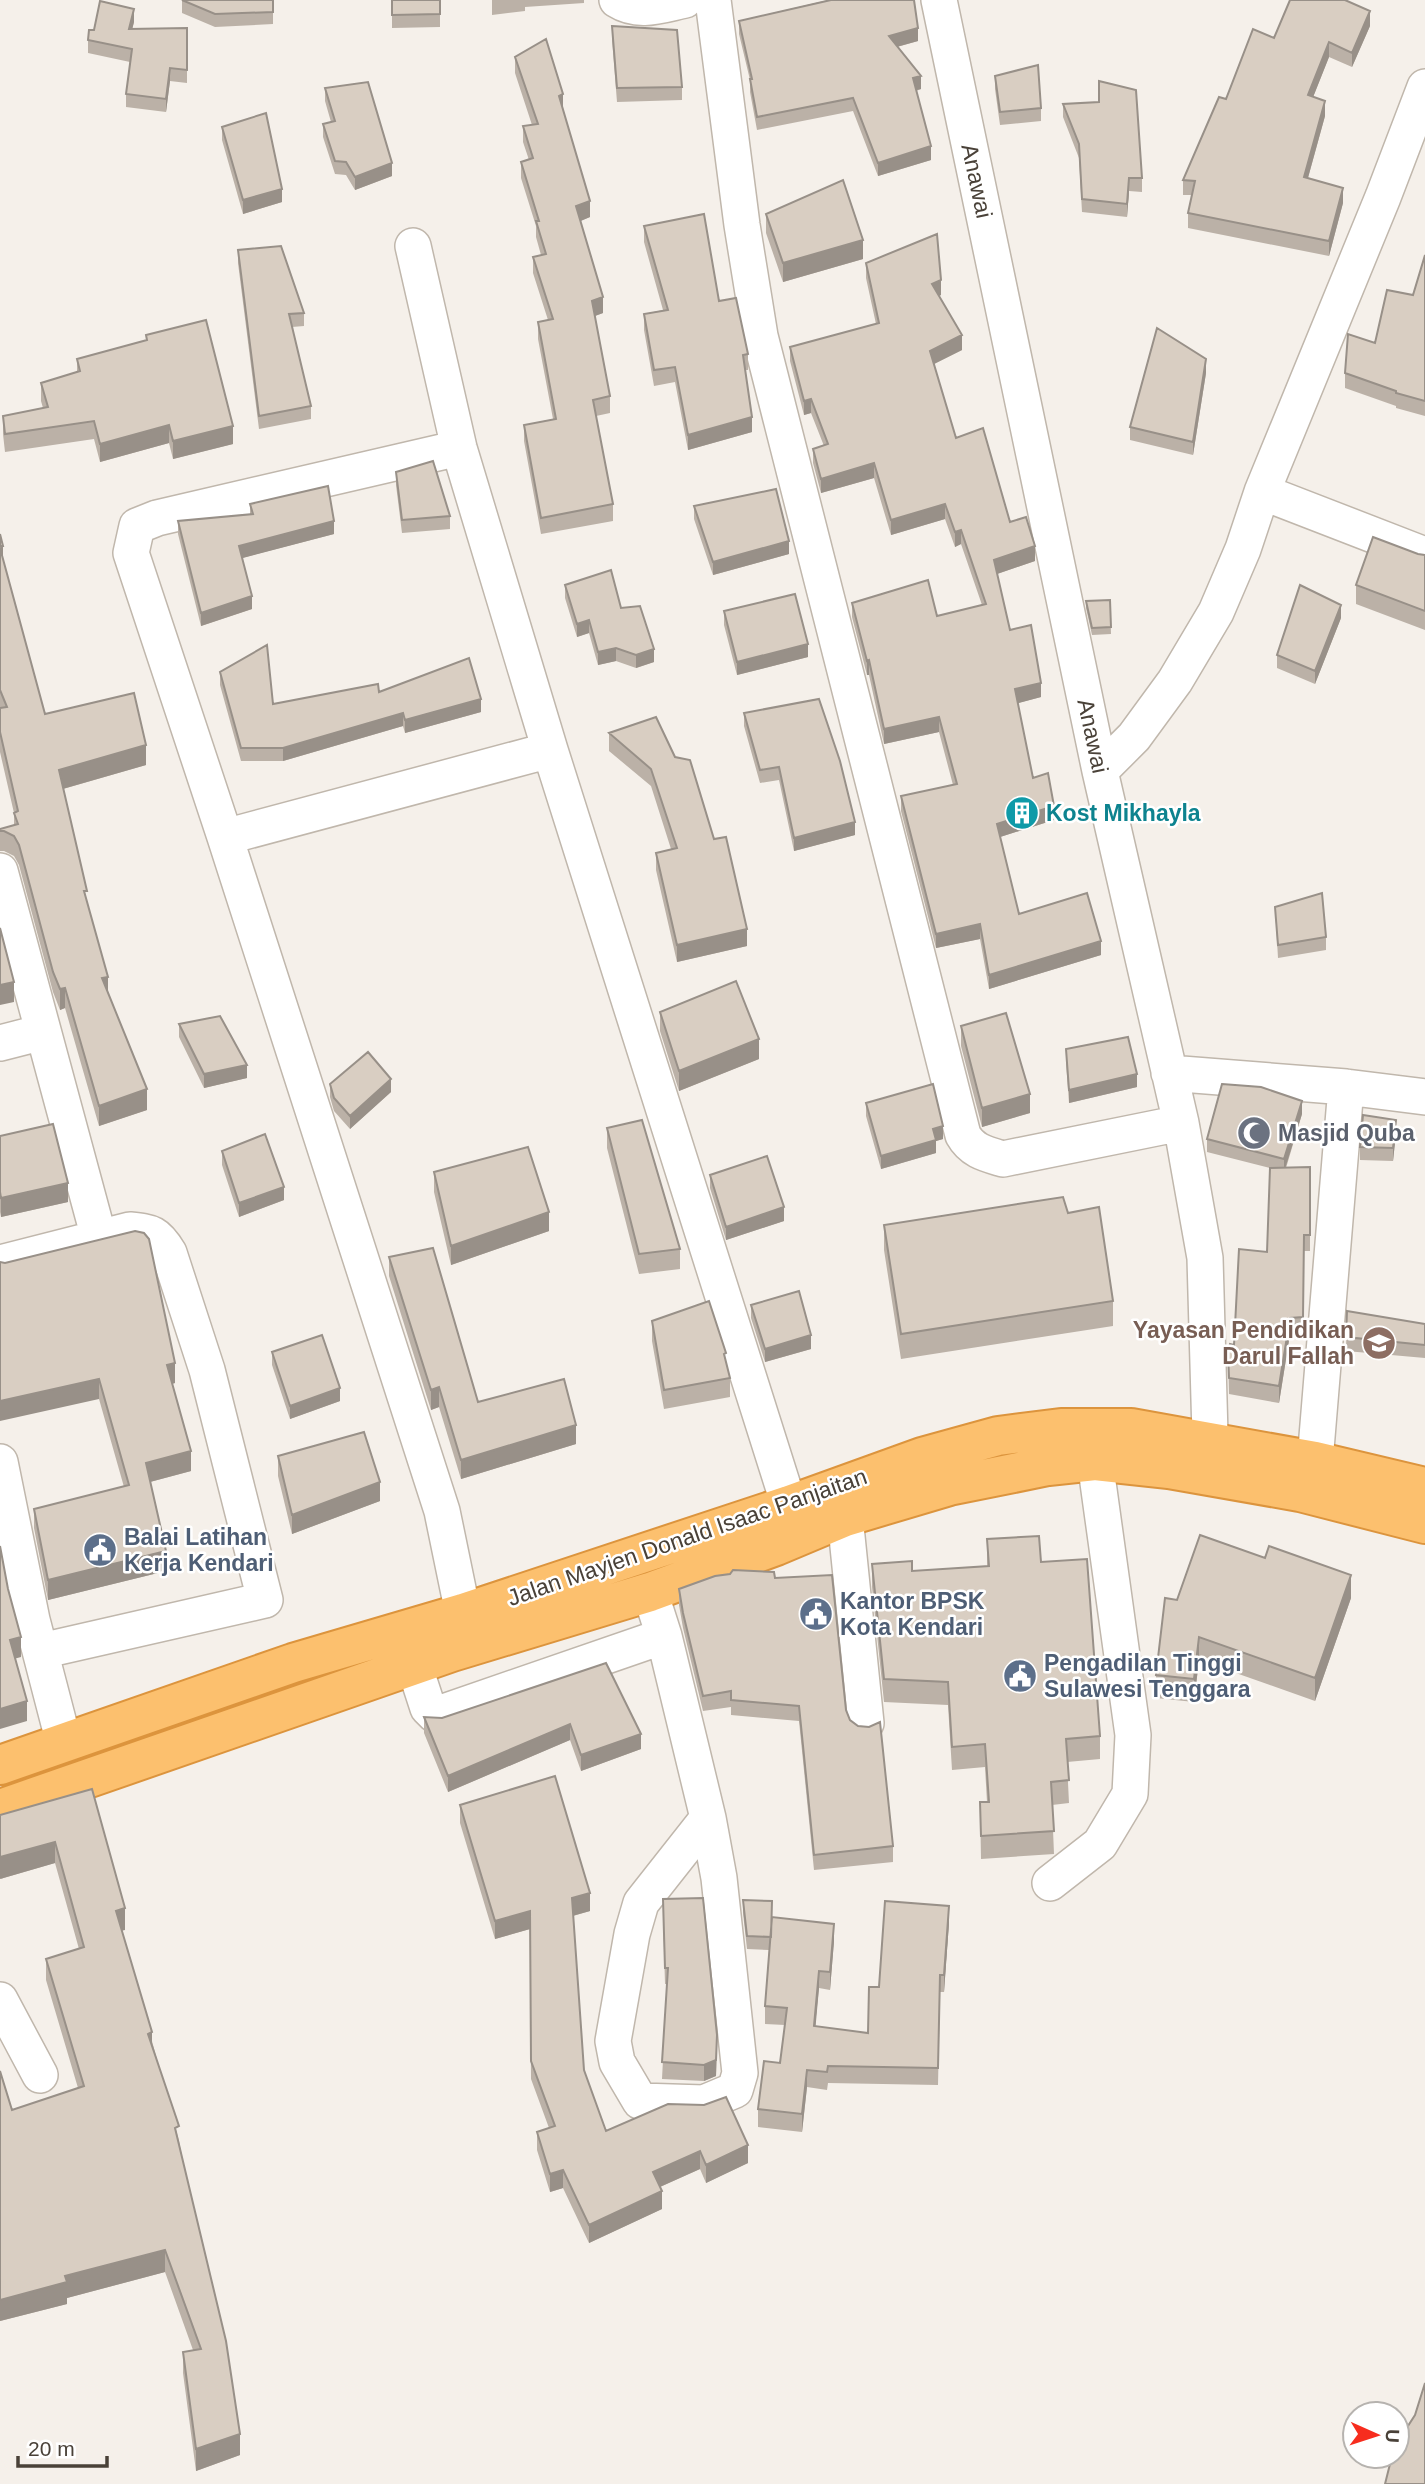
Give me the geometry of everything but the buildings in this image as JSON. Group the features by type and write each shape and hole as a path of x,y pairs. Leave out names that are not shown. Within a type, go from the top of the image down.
{"highway":[{"name":"Jalan Mayjen Donald Isaac Panjaitan","path":"0,1765 293,1663 463,1612 789,1505 922,1457 998,1436 1061,1428 1130,1428 1300,1492 1383,1495"},
{"name":"Jalan Mayjen Donald Isaac Panjaitan","path":"0,1809 414,1665 650,1592 776,1546 845,1517 949,1486 1048,1466 1096,1461 1210,1459 1251,1450 1315,1461 1383,1495"},
{"path":"1383,1495 1425,1487"},
{"path":"1383,1495 1425,1524"}],"street":[{"path":"622,3 644,9 685,0"},
{"path":"713,0 742,225 760,336 962,1135 968,1145 984,1154 1003,1158 1181,1123"},
{"name":"Anawai","path":"939,0 1100,771 1181,1123 1205,1258 1210,1459"},
{"path":"1100,771 1134,737 1175,681 1216,612 1425,88"},
{"path":"413,246 460,447 550,750 789,1505"},
{"path":"460,447 157,518 137,526 131,553 442,1511 463,1612"},
{"path":"1262,492 1425,555"},
{"path":"225,837 550,750"},
{"path":"0,871 99,1238"},
{"path":"0,1043 43,1032"},
{"path":"1169,1073 1346,1087 1425,1097"},
{"path":"1315,1461 1346,1087"},
{"path":"0,1263 130,1230 159,1236 169,1253 207,1370 265,1600 41,1651"},
{"path":"1050,1883 1100,1844 1130,1794 1133,1735 1096,1461"},
{"path":"0,1462 64,1743"},
{"path":"845,1517 866,1723"},
{"path":"650,1592 664,1636 708,1818 719,1878 740,2073 735,2090 704,2104 640,2101 617,2062 613,2041 632,1934 641,1903 708,1818"},
{"path":"414,1665 428,1708 435,1715 664,1636"},
{"path":"0,2000 40,2075"}],"place":[{"name":"Kost Mikhayla","path":"1022,813"},
{"name":"Masjid Quba","path":"1254,1133"},
{"name":"Yayasan Pendidikan Darul Fallah","path":"1379,1343"},
{"name":"Balai Latihan Kerja Kendari","path":"100,1550"},
{"name":"Kantor BPSK Kota Kendari","path":"816,1614"},
{"name":"Pengadilan Tinggi Sulawesi Tenggara","path":"1020,1676"}]}
